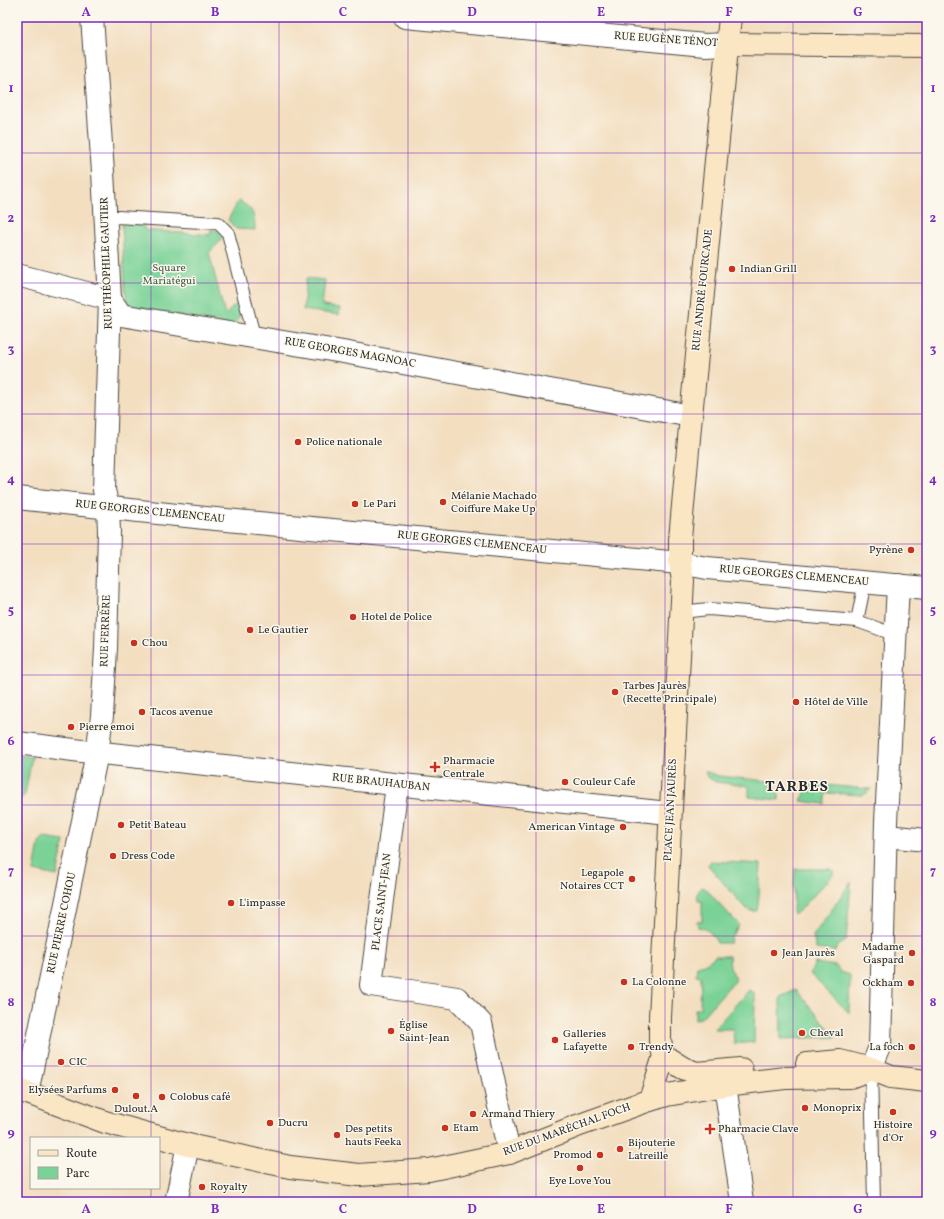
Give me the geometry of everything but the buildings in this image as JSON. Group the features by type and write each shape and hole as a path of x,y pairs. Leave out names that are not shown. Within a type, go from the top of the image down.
{"street":[{"name":"RUE THÉOPHILE GAUTIER","path":"92,17 110,299 104,490 108,508"},
{"name":"RUE EUGÈNE TÉNOT","path":"405,17 705,45 927,46"},
{"name":"RUE ANDRÉ FOURCADE","path":"680,563 680,539 691,416 730,17"},
{"path":"17,275 110,299"},
{"name":"RUE GEORGES MAGNOAC","path":"110,299 121,315 254,336 691,416"},
{"name":"RUE GEORGES CLEMENCEAU","path":"17,498 680,563 707,568 927,588"},
{"name":"RUE FERRÈRE","path":"96,753 102,716 106,649 109,530 108,508"},
{"name":"PLACE JEAN JAURÈS","path":"664,1056 660,1040 660,1017 681,612 682,581 680,563"},
{"path":"871,1069 880,1047 886,836 898,585"},
{"name":"RUE BRAUHAUBAN","path":"17,743 96,753 659,812"},
{"name":"RUE PIERRE COHOU","path":"22,1091 96,753"},
{"name":"PLACE SAINT-JEAN","path":"397,785 371,985 457,998 481,1022 509,1154"},
{"path":"886,836 927,840"},
{"path":"650,1100 664,1056 682,1068 696,1073 840,1061 871,1069 891,1077 927,1081"},
{"name":"RUE DU MARÉCHAL FOCH","path":"160,1138 188,1146 290,1167 359,1175 429,1170 509,1154 577,1126 667,1095 725,1085 785,1078 850,1076 871,1069"},
{"path":"725,1085 742,1202"},
{"name":"RUE DU MARÉCHAL FOCH","path":"22,1091 105,1122 157,1137"},
{"path":"176,1202 188,1146"}],"lane":[{"path":"106,218 118,217 218,223 228,233 254,336"},
{"path":"857,621 865,582"},
{"path":"681,612 708,609 857,621 896,635"},
{"path":"871,1069 874,1202"}],"green space":[{"path":"238,201 247,206 252,212 255,230 236,229 228,220"},
{"name":"Square Mariatégui","path":"122,224 144,225 144,230 210,235 211,229 219,233 223,238 209,253 225,315 239,301 240,315 234,326 131,307 127,301 125,289"},
{"path":"306,278 325,280 322,306 340,308 339,315 303,310"},
{"path":"17,755 32,757 25,795 19,800 17,799"},
{"path":"705,771 718,776 768,781 779,794 779,800 749,797 749,786 716,782 707,777"},
{"path":"813,784 871,789 863,795 826,793 824,804 801,801 806,791"},
{"path":"44,838 64,841 57,876 34,871 39,843"},
{"path":"711,861 761,864 757,911 751,911 745,908 708,865"},
{"path":"795,869 830,869 834,871 834,874 797,913 794,914 793,912"},
{"path":"851,882 846,941 839,945 835,951 816,949 813,936"},
{"path":"701,887 705,888 739,925 731,938 730,943 717,943 710,932 698,927 697,921 702,921 702,901 698,901 697,894"},
{"path":"715,956 729,956 730,967 736,979 701,1018 695,1019 695,1009 700,1009 701,976 696,975 697,966 711,960"},
{"path":"815,963 836,966 840,972 850,975 849,1013 810,974"},
{"path":"749,990 754,993 755,997 754,1042 734,1044 733,1029 714,1029"},
{"path":"796,990 836,1037 781,1039 780,997"}],"place":[{"name":"Indian Grill","path":"732,269"},
{"name":"Police nationale","path":"298,442"},
{"name":"Mélanie Machado Coiffure Make Up","path":"443,502"},
{"name":"Le Pari","path":"355,504"},
{"name":"Pyrène","path":"911,550"},
{"name":"Hotel de Police","path":"353,617"},
{"name":"Le Gautier","path":"250,630"},
{"name":"Chou","path":"134,643"},
{"name":"Tarbes Jaurès (Recette Principale)","path":"615,692"},
{"name":"Hôtel de Ville","path":"796,702"},
{"name":"Tacos avenue","path":"142,712"},
{"name":"Pierre emoi","path":"71,727"},
{"name":"Pharmacie Centrale","path":"435,767"},
{"name":"Couleur Cafe","path":"565,782"},
{"name":"Petit Bateau","path":"121,825"},
{"name":"American Vintage","path":"623,827"},
{"name":"Dress Code","path":"113,856"},
{"name":"Legapole Notaires CCT","path":"632,879"},
{"name":"L'impasse","path":"231,903"},
{"name":"Jean Jaurès","path":"774,953"},
{"name":"Madame Gaspard","path":"912,953"},
{"name":"La Colonne","path":"624,982"},
{"name":"Ockham","path":"911,983"},
{"name":"Église Saint-Jean","path":"391,1031"},
{"name":"Cheval","path":"802,1033"},
{"name":"Galleries Lafayette","path":"555,1040"},
{"name":"Trendy","path":"631,1047"},
{"name":"La foch","path":"912,1047"},
{"name":"CIC","path":"61,1062"},
{"name":"Elysées Parfums","path":"115,1090"},
{"name":"Dulout.A","path":"136,1096"},
{"name":"Colobus café","path":"162,1097"},
{"name":"Monoprix","path":"805,1108"},
{"name":"Histoire d'Or","path":"893,1112"},
{"name":"Armand Thiery","path":"473,1114"},
{"name":"Ducru","path":"270,1123"},
{"name":"Etam","path":"445,1128"},
{"name":"Pharmacie Clave","path":"710,1129"},
{"name":"Des petits hauts Feeka","path":"337,1135"},
{"name":"Bijouterie Latreille","path":"620,1149"},
{"name":"Promod","path":"600,1155"},
{"name":"Eye Love You","path":"580,1168"},
{"name":"Royalty","path":"202,1187"}],"district":[{"name":"TARBES","path":"797,787"}]}
